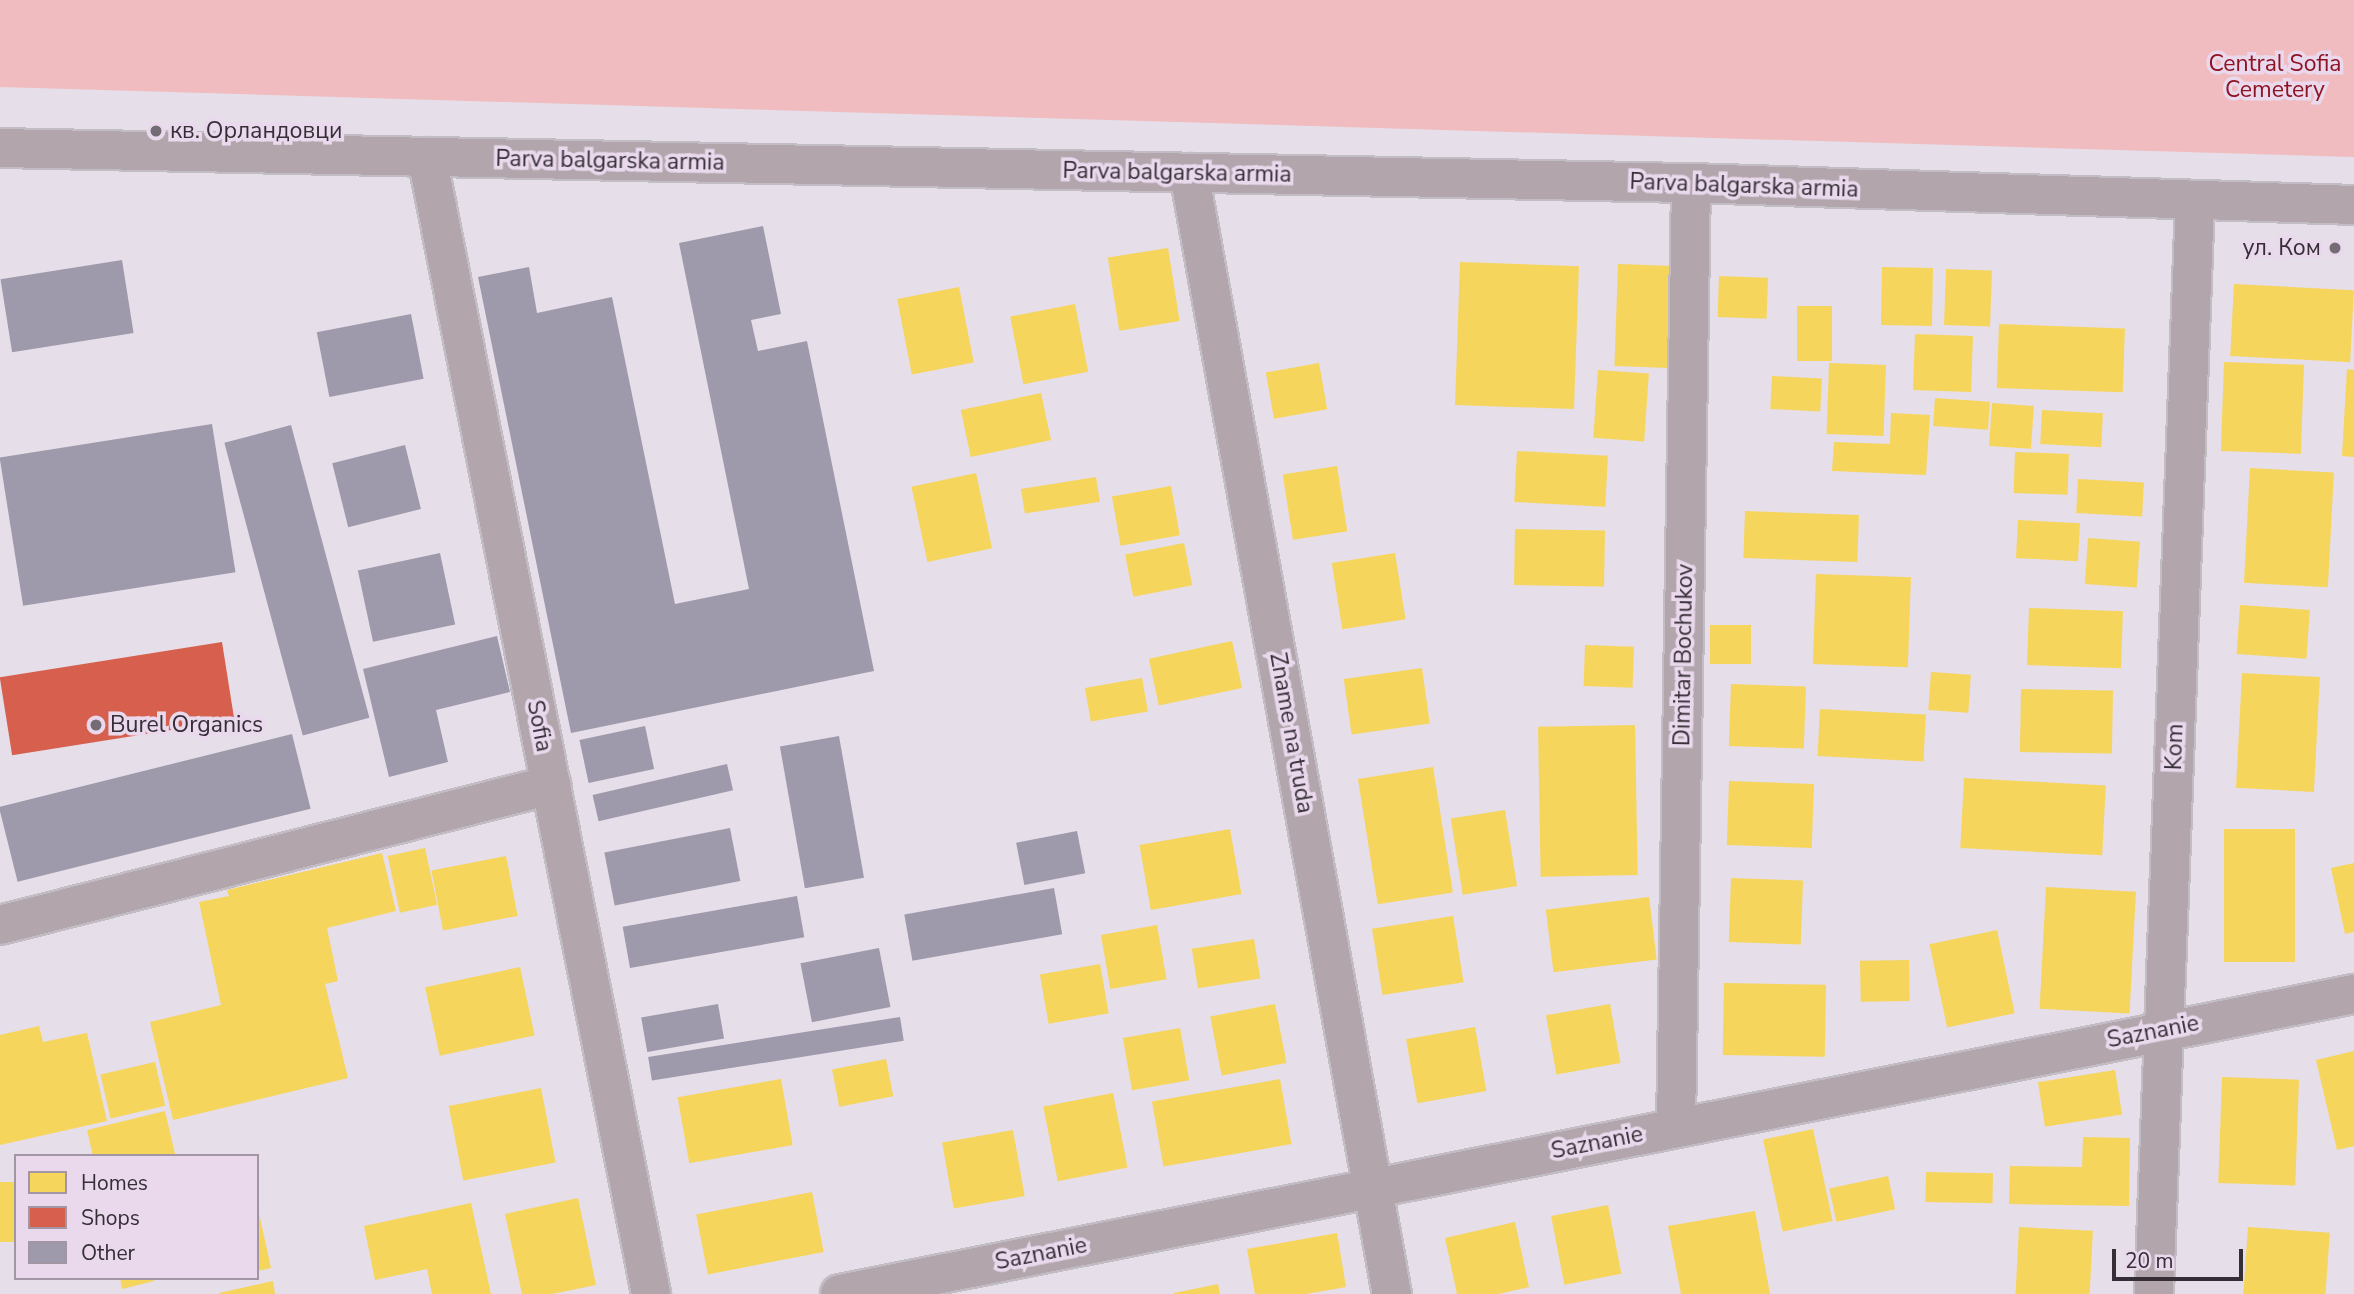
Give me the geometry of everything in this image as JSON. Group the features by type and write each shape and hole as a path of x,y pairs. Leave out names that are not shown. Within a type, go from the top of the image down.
{"street":[{"name":"Parva balgarska armia","path":"0,148 1691,183 2354,205"},
{"name":"Sofia","path":"427,157 651,1294"},
{"name":"Zname na truda","path":"1189,173 1392,1294"},
{"name":"Dimitar Bochukov","path":"1676,1127 1691,183"},
{"name":"Kom","path":"2154,1294 2195,200"},
{"path":"0,925 551,785"},
{"name":"Saznanie","path":"840,1294 2164,1029 2354,994"}],"green space":[{"name":"Central Sofia Cemetery","path":"0,0 2354,0 2354,157 0,87"}],"building: Homes":[{"path":"1168,248 1180,321 1119,331 1108,258"},
{"path":"1460,262 1579,266 1574,409 1455,405"},
{"path":"1618,264 1674,266 1670,368 1614,366"},
{"path":"1882,267 1933,268 1932,326 1881,325"},
{"path":"1946,269 1992,271 1990,327 1944,325"},
{"path":"1719,276 1768,278 1767,319 1718,317"},
{"path":"2234,284 2354,290 2350,362 2230,356"},
{"path":"959,287 974,363 912,375 897,299"},
{"path":"1075,304 1088,372 1023,384 1010,317"},
{"path":"1797,306 1832,306 1832,361 1797,361"},
{"path":"1999,324 2125,328 2123,392 1997,388"},
{"path":"1915,334 1973,336 1971,392 1913,390"},
{"path":"2224,362 2304,365 2301,454 2221,451"},
{"path":"1319,363 1327,409 1274,419 1266,372"},
{"path":"1829,363 1886,365 1883,436 1827,434"},
{"path":"2347,369 2354,370 2354,457 2342,456"},
{"path":"1598,370 1649,374 1644,441 1593,438"},
{"path":"1772,376 1822,379 1820,412 1770,409"},
{"path":"1041,393 1051,440 971,457 961,410"},
{"path":"1935,398 1990,402 1988,430 1933,426"},
{"path":"1992,403 2034,406 2031,449 1989,446"},
{"path":"2042,410 2103,413 2101,447 2040,444"},
{"path":"1891,413 1930,415 1926,475 1832,471 1834,442 1890,444"},
{"path":"1517,451 1608,456 1605,507 1514,502"},
{"path":"2015,452 2069,454 2068,495 2014,493"},
{"path":"1337,466 1347,531 1293,540 1283,475"},
{"path":"2250,468 2334,472 2328,587 2244,583"},
{"path":"976,473 992,548 927,562 911,487"},
{"path":"1096,477 1100,502 1025,514 1021,489"},
{"path":"2078,479 2144,482 2142,516 2076,513"},
{"path":"1171,486 1180,535 1121,546 1112,496"},
{"path":"1745,511 1859,515 1857,562 1743,558"},
{"path":"2018,520 2080,523 2078,561 2016,558"},
{"path":"1515,529 1605,531 1604,587 1514,585"},
{"path":"2088,538 2140,542 2137,588 2085,584"},
{"path":"1184,543 1192,585 1133,597 1125,554"},
{"path":"1395,553 1405,619 1342,629 1332,563"},
{"path":"1816,574 1911,577 1908,667 1813,664"},
{"path":"2240,605 2310,610 2306,659 2237,654"},
{"path":"2029,608 2123,611 2121,668 2027,665"},
{"path":"1710,625 1751,625 1751,664 1710,664"},
{"path":"1232,641 1242,688 1159,706 1149,659"},
{"path":"1585,645 1634,647 1633,688 1584,686"},
{"path":"1422,668 1430,723 1352,734 1344,679"},
{"path":"1931,672 1971,675 1968,713 1928,710"},
{"path":"2242,673 2320,677 2314,792 2236,788"},
{"path":"1142,678 1148,711 1091,722 1085,688"},
{"path":"1731,684 1806,687 1804,749 1729,746"},
{"path":"2021,689 2113,691 2112,754 2020,752"},
{"path":"1820,709 1926,715 1923,761 1818,756"},
{"path":"1635,725 1638,875 1541,877 1538,727"},
{"path":"1433,767 1453,892 1378,904 1358,779"},
{"path":"1964,778 2106,785 2102,855 1960,848"},
{"path":"1729,781 1814,784 1812,848 1727,845"},
{"path":"1505,810 1517,886 1463,895 1451,819"},
{"path":"1230,829 1241,894 1151,910 1139,845"},
{"path":"2224,829 2295,829 2295,962 2224,962"},
{"path":"425,848 437,905 400,913 388,856"},
{"path":"382,853 396,911 327,928 338,981 325,984 348,1078 173,1120 150,1022 221,1005 199,902 229,896 227,890"},
{"path":"506,856 518,916 443,930 431,871"},
{"path":"2354,863 2354,932 2345,934 2331,868"},
{"path":"1731,878 1803,881 1801,944 1729,942"},
{"path":"2046,887 2136,892 2129,1014 2040,1009"},
{"path":"1649,897 1657,960 1553,972 1546,910"},
{"path":"1453,916 1463,982 1382,995 1372,929"},
{"path":"1157,925 1167,979 1110,989 1101,935"},
{"path":"1997,930 2015,1013 1947,1027 1930,944"},
{"path":"1254,939 1260,979 1198,988 1192,949"},
{"path":"1909,960 1910,1001 1861,1002 1860,961"},
{"path":"1100,964 1109,1013 1049,1024 1040,975"},
{"path":"520,967 535,1035 440,1056 425,987"},
{"path":"1724,983 1826,985 1825,1057 1723,1055"},
{"path":"1275,1004 1286,1063 1222,1075 1210,1017"},
{"path":"1610,1004 1620,1063 1556,1074 1546,1015"},
{"path":"39,1026 43,1042 87,1033 107,1121 0,1145 0,1035"},
{"path":"1475,1027 1486,1091 1417,1103 1406,1039"},
{"path":"1180,1028 1189,1080 1132,1090 1123,1038"},
{"path":"2354,1051 2354,1146 2337,1150 2316,1060"},
{"path":"886,1059 893,1096 839,1107 832,1069"},
{"path":"155,1062 165,1106 111,1118 100,1075"},
{"path":"2115,1070 2122,1114 2045,1127 2038,1082"},
{"path":"2222,1077 2299,1080 2295,1186 2218,1183"},
{"path":"781,1079 793,1145 689,1163 678,1097"},
{"path":"1280,1079 1291,1144 1163,1167 1152,1102"},
{"path":"541,1088 556,1163 463,1181 449,1106"},
{"path":"1113,1093 1128,1168 1058,1181 1043,1107"},
{"path":"165,1111 175,1154 93,1154 87,1130"},
{"path":"1813,1129 1833,1221 1783,1232 1763,1140"},
{"path":"1013,1130 1025,1196 954,1208 942,1143"},
{"path":"2083,1137 2130,1138 2129,1206 2009,1204 2010,1166 2082,1167"},
{"path":"1926,1172 1993,1173 1992,1203 1925,1202"},
{"path":"1888,1176 1895,1209 1836,1222 1829,1188"},
{"path":"0,1182 14,1182 14,1242 0,1242"},
{"path":"812,1192 824,1252 708,1274 696,1215"},
{"path":"578,1198 596,1285 552,1294 522,1294 505,1214"},
{"path":"471,1203 491,1294 432,1294 427,1269 375,1280 364,1226"},
{"path":"1608,1205 1621,1274 1564,1285 1551,1216"},
{"path":"1755,1211 1770,1294 1681,1294 1668,1226"},
{"path":"259,1214 271,1268 259,1271"},
{"path":"1515,1222 1529,1287 1498,1294 1457,1294 1445,1238"},
{"path":"2019,1227 2093,1231 2090,1294 2015,1294"},
{"path":"2248,1227 2330,1233 2326,1294 2243,1294"},
{"path":"1337,1233 1346,1287 1306,1294 1255,1294 1247,1249"},
{"path":"120,1280 154,1281 122,1289"},
{"path":"273,1281 275,1294 219,1294 219,1293"},
{"path":"1218,1284 1220,1294 1174,1294 1174,1293"}],"building: Shops":[{"path":"222,642 234,720 12,755 0,677"}],"building: Other":[{"path":"763,226 781,314 751,320 758,351 807,341 874,671 571,733 478,277 529,267 537,313 612,297 675,604 749,589 679,243"},
{"path":"122,260 134,333 12,352 1,279"},
{"path":"411,314 424,379 329,397 317,332"},
{"path":"212,424 235,572 23,606 0,458"},
{"path":"291,425 369,718 303,736 224,443"},
{"path":"405,445 421,509 348,527 332,463"},
{"path":"440,553 455,624 373,642 358,570"},
{"path":"497,636 510,692 436,710 448,762 389,777 363,669"},
{"path":"645,726 654,769 589,783 579,740"},
{"path":"292,734 311,809 18,882 0,807"},
{"path":"839,736 864,878 805,888 780,746"},
{"path":"727,764 733,790 599,821 593,795"},
{"path":"730,828 740,881 615,905 604,852"},
{"path":"1077,831 1085,873 1024,885 1016,843"},
{"path":"1054,888 1062,934 912,961 904,914"},
{"path":"797,896 804,937 630,968 623,927"},
{"path":"879,948 890,1007 812,1022 800,963"},
{"path":"718,1004 724,1038 647,1052 641,1018"},
{"path":"900,1017 904,1041 652,1081 648,1057"}],"place":[{"name":"кв. Орландовци","path":"156,131"},
{"name":"ул. Ком","path":"2335,248"},
{"name":"Burel Organics","path":"96,725"}]}
